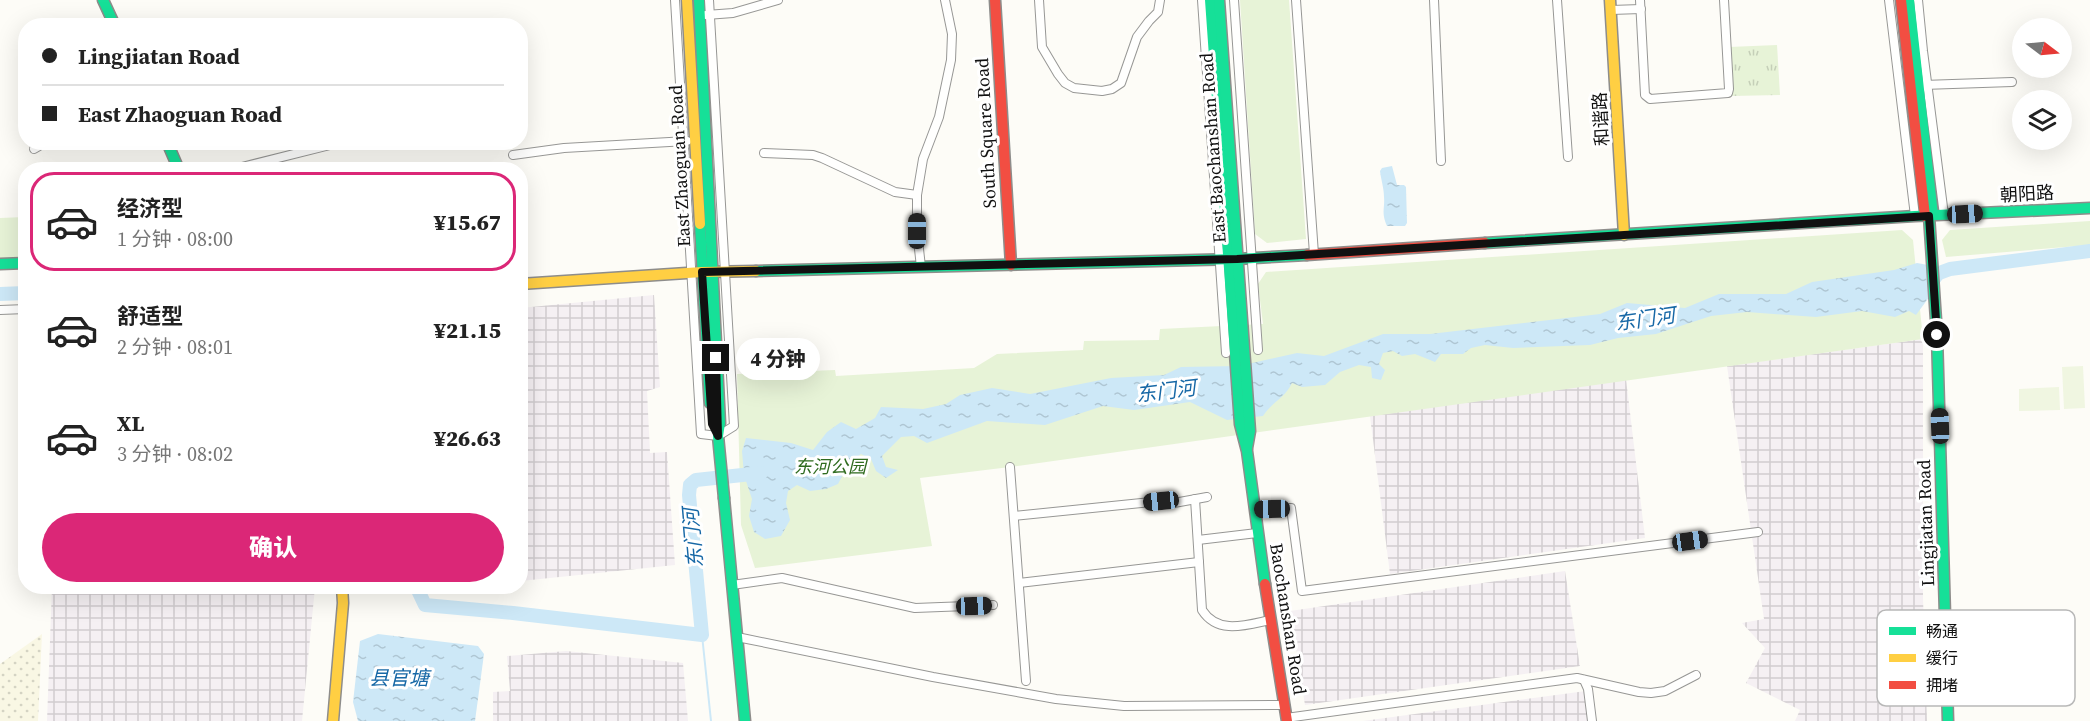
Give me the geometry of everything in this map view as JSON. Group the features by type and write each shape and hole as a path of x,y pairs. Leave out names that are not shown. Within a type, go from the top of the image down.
{"main road":[{"path":"103,0 111,18"},
{"name":"East Zhaoguan Road","path":"687,0 689,141 720,423 718,436 746,721"},
{"name":"East Zhaoguan Road","path":"699,0 704,15 707,140 702,272"},
{"name":"South Square Road","path":"995,0 1011,265"},
{"name":"East Baochanshan Road","path":"1209,0 1228,259 1247,451"},
{"name":"East Baochanshan Road","path":"1219,0 1228,259"},
{"name":"Lingjiatan Road","path":"1901,0 1929,216"},
{"name":"Lingjiatan Road","path":"1909,0 1923,85 1936,322 1945,610"},
{"name":"和谐路","path":"1610,5 1624,235"},
{"name":"朝阳路","path":"528,283 725,271 1252,258 2090,208"},
{"path":"0,264 18,263"},
{"name":"Baochanshan Road","path":"1247,451 1257,533 1286,719"},
{"path":"333,721 342,594"},
{"name":"Lingjiatan Road","path":"1948,706 1948,721"}],"street":[{"path":"675,0 689,141"},
{"path":"702,272 701,434 718,436 734,426 725,271 704,15 709,0"},
{"path":"704,15 733,13 778,0"},
{"path":"921,267 917,231 917,195 923,159 939,117 951,60 952,34 945,0"},
{"path":"1039,0 1042,47 1058,74 1065,83 1074,88 1102,91 1112,89 1121,83 1137,37 1158,12 1160,0"},
{"path":"1202,0 1228,259 1226,353"},
{"path":"1234,0 1258,350"},
{"path":"1296,0 1314,254"},
{"path":"1434,0 1441,161"},
{"path":"1557,0 1568,157"},
{"path":"1610,5 1640,4 1647,98 1724,94 1729,89 1724,0"},
{"path":"1889,0 1929,216"},
{"path":"1918,0 1923,85 2012,82"},
{"path":"513,155 564,148 707,140"},
{"path":"262,162 310,150"},
{"path":"764,153 822,158 895,192 917,195"},
{"path":"0,310 18,309"},
{"path":"1010,467 1026,681"},
{"path":"1014,516 1207,497"},
{"path":"1195,499 1202,610 1207,618 1215,623 1231,627 1270,620"},
{"path":"1254,509 1291,508 1302,591 1758,532"},
{"path":"1198,540 1257,533"},
{"path":"1019,583 1199,562"},
{"path":"732,585 782,579 915,608 993,605"},
{"path":"737,637 933,677 1056,699 1124,706 1285,705"},
{"path":"1286,719 1577,678 1652,693 1665,691 1696,675"},
{"path":"1584,680 1588,689 1592,721"}],"shaded area":[{"path":"654,295 660,387 647,391 650,453 667,452 675,565 528,580 528,307"},
{"path":"1923,339 1923,610 1877,610 1877,706 1927,706 1927,721 1795,721 1800,710 1746,683 1765,648 1742,623 1764,619 1727,366"},
{"path":"1626,379 1645,538 1390,574 1370,416"},
{"path":"1565,571 1580,666 1305,705 1290,611"},
{"path":"52,594 314,594 302,721 47,721"},
{"path":"42,634 38,721 0,721 0,664"},
{"path":"566,651 683,663 688,721 493,721 493,692 510,691 507,656"},
{"path":"1586,691 1589,721 1363,721"}],"green space":[{"path":"1240,0 1289,0 1306,239 1267,243 1255,234"},
{"path":"1777,45 1780,95 1731,96 1729,47"},
{"path":"18,217 18,258 0,258 0,218"},
{"path":"2090,221 2090,245 1946,257 1942,240 1950,230"},
{"name":"东河公园","path":"1902,230 1913,240 1923,339 920,478 932,546 755,568 741,525 737,374 835,370 836,376 974,368 997,354 1083,350 1084,341 1159,340 1160,329 1263,324 1258,284 1266,272"},
{"path":"2083,366 2085,408 2064,409 2062,367"},
{"path":"2059,387 2060,410 2019,411 2019,389"}],"water":[{"path":"1392,166 1397,185 1406,187 1407,223 1405,226 1387,226 1384,217 1384,194 1380,171 1382,168"},
{"path":"1917,263 1950,269 1916,315 1909,311 1895,317 1862,311 1816,317 1747,312 1711,316 1656,334 1618,338 1590,345 1513,348 1485,345 1471,348 1463,354 1441,354 1435,362 1415,354 1402,356 1393,351 1383,353 1379,364 1385,370 1381,380 1372,378 1371,367 1359,365 1340,372 1325,385 1302,387 1292,383 1286,393 1263,416 1227,420 1190,402 1134,410 1103,406 1045,425 987,421 927,443 914,436 901,437 882,456 886,467 898,470 886,478 876,471 871,459 861,454 849,463 838,484 826,489 810,491 797,485 788,491 786,503 790,520 781,536 765,539 754,532 749,516 752,499 744,475 742,451 746,438 791,443 813,450 827,432 841,422 856,429 875,418 881,407 923,409 946,404 960,395 992,388 1030,394 1111,378 1164,375 1181,367 1239,366 1297,353 1324,356 1383,334 1430,334 1600,314 1627,303 1685,308 1719,294 1786,294 1812,282 1894,270"},
{"name":"县官塘","path":"378,634 478,646 484,654 475,721 358,721 353,702 360,641"}],"waterway":[{"name":"东门河","path":"1934,275 1950,269 2090,251"},
{"name":"东门河","path":"0,294 18,293"},
{"name":"东门河","path":"420,594 425,605 702,635 690,485 696,480 761,473"},
{"path":"702,635 711,721"}],"traffic: fast":[{"path":"103,0 111,18"},
{"path":"699,0 720,423 718,436 724,498"},
{"path":"1210,0 1240,424 1247,451 1265,584"},
{"path":"1219,0 1250,431 1247,448"},
{"path":"1909,0 1933,215"},
{"path":"170,150 176,162"},
{"path":"1485,243 1915,216 2090,208"},
{"path":"1929,216 1937,335 1945,610"},
{"path":"700,224 710,403"},
{"path":"756,271 1237,259 1307,255"},
{"path":"0,264 18,263"},
{"path":"724,498 745,721"},
{"path":"1948,706 1948,721"}],"traffic: slow":[{"path":"687,0 700,224"},
{"path":"1610,0 1624,235"},
{"path":"528,283 702,272 756,271"},
{"path":"333,721 342,594"}],"traffic: jam":[{"path":"995,0 1011,265"},
{"path":"1901,0 1925,216"},
{"path":"1307,255 1485,243"},
{"path":"1265,584 1287,721"}],"route":[{"path":"716,358 720,423 718,436 712,424 702,272 1237,259 1929,216 1937,335"}]}
